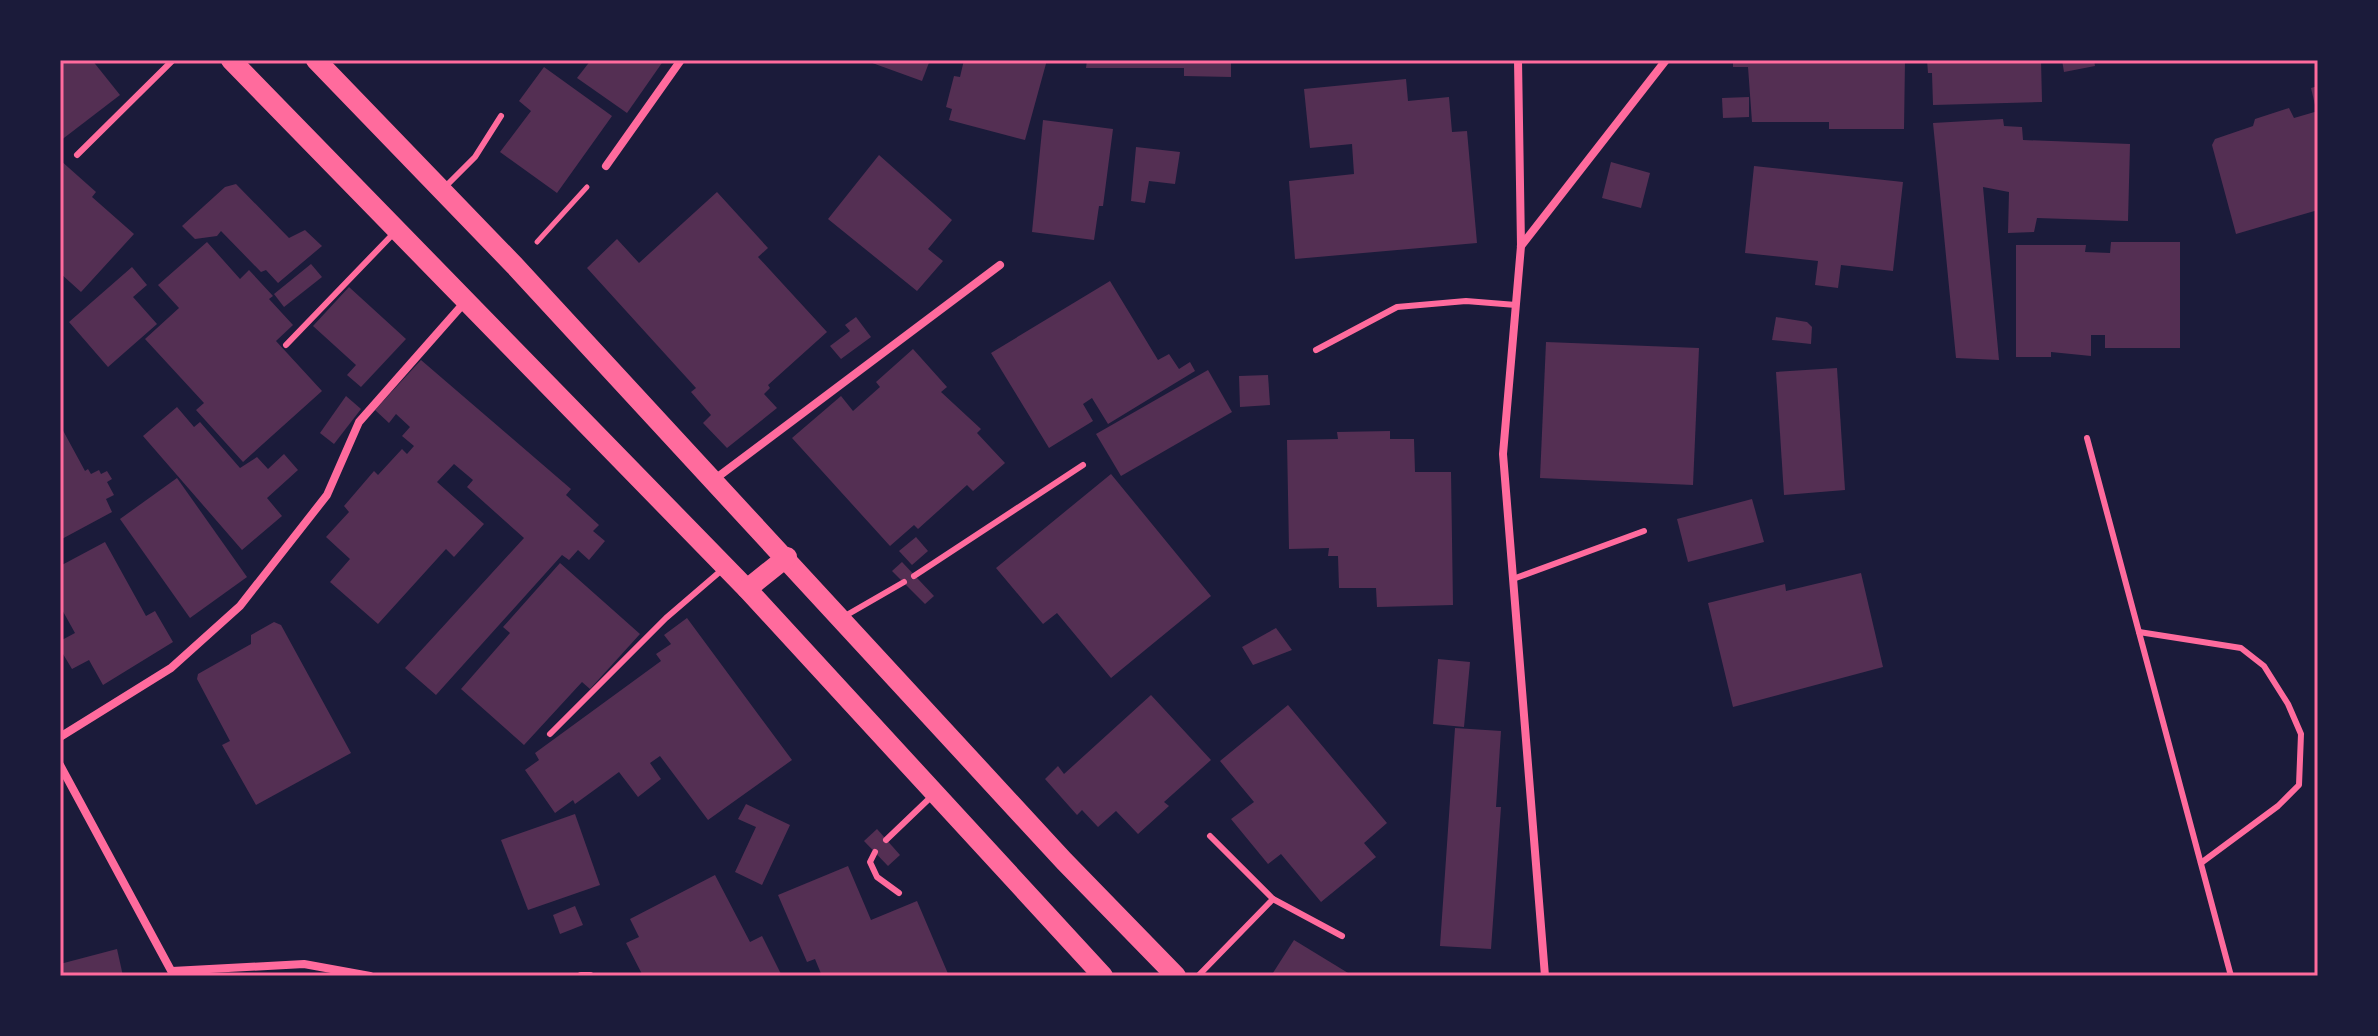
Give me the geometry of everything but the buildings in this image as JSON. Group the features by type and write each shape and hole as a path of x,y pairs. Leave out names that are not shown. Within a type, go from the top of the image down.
{"main road":[{"path":"231,60 747,589 1094,973"},
{"path":"316,60 515,266 787,557 1064,861 1176,976"},
{"path":"747,589 787,557"}],"street":[{"path":"606,166 681,60"},
{"path":"1518,60 1521,246 1503,454 1545,976"},
{"path":"1521,246 1666,60"},
{"path":"715,480 1000,265"},
{"path":"60,737 171,668 240,606 327,495 359,422 465,302"},
{"path":"60,765 173,974 304,964 370,976"},
{"path":"581,976 590,976"}],"lane":[{"path":"77,155 173,60"},
{"path":"442,191 475,157 501,116"},
{"path":"286,345 397,230"},
{"path":"1316,350 1397,307 1466,301 1516,305"},
{"path":"2087,438 2231,976"},
{"path":"914,576 1083,465"},
{"path":"1513,579 1644,531"},
{"path":"550,734 666,618 725,567"},
{"path":"842,618 904,582"},
{"path":"2139,632 2241,648 2264,666 2288,704 2301,734 2299,785 2278,806 2201,863"},
{"path":"886,840 933,795"},
{"path":"1210,836 1273,899 1342,936"},
{"path":"875,852 870,862 877,877 899,893"},
{"path":"1198,976 1273,899"}],"path":[{"path":"515,266 606,166"}]}
